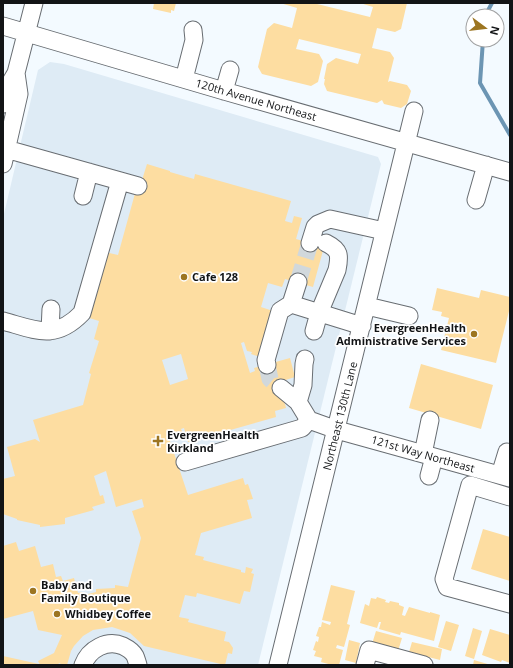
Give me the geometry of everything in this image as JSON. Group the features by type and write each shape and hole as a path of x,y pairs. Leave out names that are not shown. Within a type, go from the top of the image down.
{"street":[{"path":"3,104 10,76 27,33 34,3"},
{"name":"120th Avenue Northeast","path":"3,26 224,91 510,172"},
{"path":"184,79 194,40 193,30"},
{"path":"224,91 230,70"},
{"path":"10,76 19,94 5,157 89,172 138,186"},
{"name":"Northeast 130th Lane","path":"278,665 337,430 414,111"},
{"path":"476,200 486,165"},
{"path":"83,196 89,172"},
{"path":"3,321 33,329 50,331 60,329 73,323 82,313 120,181"},
{"path":"314,331 319,313 337,270 338,264 338,252 334,247 318,243 315,227 318,224 330,219 384,231"},
{"path":"267,365 266,360 280,311 291,304 298,282"},
{"path":"291,304 362,326"},
{"path":"367,306 409,316"},
{"path":"50,331 51,309"},
{"path":"298,402 303,385 305,359"},
{"path":"185,462 302,428 309,420 298,402 281,388"},
{"name":"121st Way Northeast","path":"309,420 337,430 505,477"},
{"path":"429,476 430,420"},
{"path":"505,477 507,452"},
{"path":"510,497 470,486 444,578 447,587 510,604"},
{"path":"83,665 90,653 98,646 110,644 119,645 128,649 135,656 138,665"},
{"path":"367,657 424,665"}],"shaded area":[{"name":"EvergreenHealth Kirkland","path":"50,62 64,64 378,157 381,164 258,665 3,665 3,218 38,70"}],"building":[{"path":"154,3 176,3 174,11 171,10 171,13 153,9"},
{"path":"280,3 313,3 370,17 373,7 360,3 407,3 401,29 395,32 377,28 372,48 390,52 394,58 388,82 390,81 407,85 411,91 407,104 401,108 384,104 382,100 377,103 327,91 324,84 324,79 327,64 336,58 358,64 361,54 299,39 296,49 319,54 323,61 318,82 311,86 262,74 258,67 267,29 274,23 292,28 297,8"},
{"path":"147,164 194,179 195,174 291,201 285,221 292,223 294,216 302,218 296,239 324,247 313,287 285,279 282,287 268,283 261,307 273,311 260,357 251,354 252,352 247,351 244,342 241,343 250,373 255,371 254,368 290,358 295,377 279,382 286,408 275,411 276,417 188,442 184,428 181,429 183,434 169,438 188,495 243,478 245,485 248,484 253,499 247,500 252,518 201,533 195,555 204,557 203,560 241,570 241,572 245,573 246,567 253,569 251,573 254,574 250,592 244,591 240,604 197,593 196,597 185,595 179,617 189,619 188,622 226,632 224,641 229,642 233,648 232,654 228,653 225,665 144,646 130,633 112,627 93,630 83,636 71,651 67,665 61,665 60,663 56,665 40,665 38,661 54,653 62,635 38,630 33,611 3,619 3,546 16,542 19,551 35,546 41,567 53,564 56,577 61,576 63,581 74,578 78,593 82,592 84,595 96,592 96,589 115,588 115,585 128,587 141,538 132,511 144,507 142,499 116,507 106,471 94,476 100,496 103,495 105,503 92,507 94,510 65,518 65,524 40,527 40,525 17,520 3,514 3,479 15,476 7,447 35,439 40,442 33,420 83,405 91,374 89,373 99,341 94,339 99,321 86,317 105,252 118,255 139,179 142,180","holes":["181,354 188,379 170,385 162,360"]},
{"name":"EvergreenHealth Administrative Services","path":"437,288 479,298 481,290 510,297 510,307 496,363 441,350 449,318 441,316 442,312 432,310"},
{"path":"421,364 493,385 481,429 409,408"},
{"path":"483,529 510,537 510,581 471,569"},
{"path":"331,585 355,591 347,624 350,625 344,647 337,645 336,648 343,650 339,665 321,662 322,658 314,656 316,651 313,650 316,641 318,642 319,637 316,636 322,622 330,625 331,622 322,620"},
{"path":"377,597 386,600 385,602 389,603 390,601 399,603 399,605 404,607 402,615 405,616 409,607 440,615 434,641 401,632 400,635 379,629 381,622 379,622 377,628 360,623 365,604 369,606 371,598 376,599"},
{"path":"446,621 459,625 451,651 438,647"},
{"path":"473,628 482,631 474,659 465,656"},
{"path":"490,629 510,635 510,663 502,660 501,662 482,655"},
{"path":"376,631 402,638 398,651 372,644"},
{"path":"349,640 360,643 356,663 345,660"},
{"path":"412,642 442,649 440,660 409,652"},
{"path":"3,656 39,664 39,665 3,665"},
{"path":"474,660 491,665 473,665"}],"waterway":[{"path":"489,8 492,3"},
{"path":"482,48 480,83 510,135"}],"tunnel":[{"path":"298,282 310,243"},
{"path":"267,365 270,379 281,388"}],"place":[{"name":"Cafe 128","path":"184,277"},
{"name":"EvergreenHealth Administrative Services","path":"474,334"},
{"name":"EvergreenHealth Kirkland","path":"158,441"},
{"name":"Baby and Family Boutique","path":"33,591"},
{"name":"Whidbey Coffee","path":"57,614"}]}
